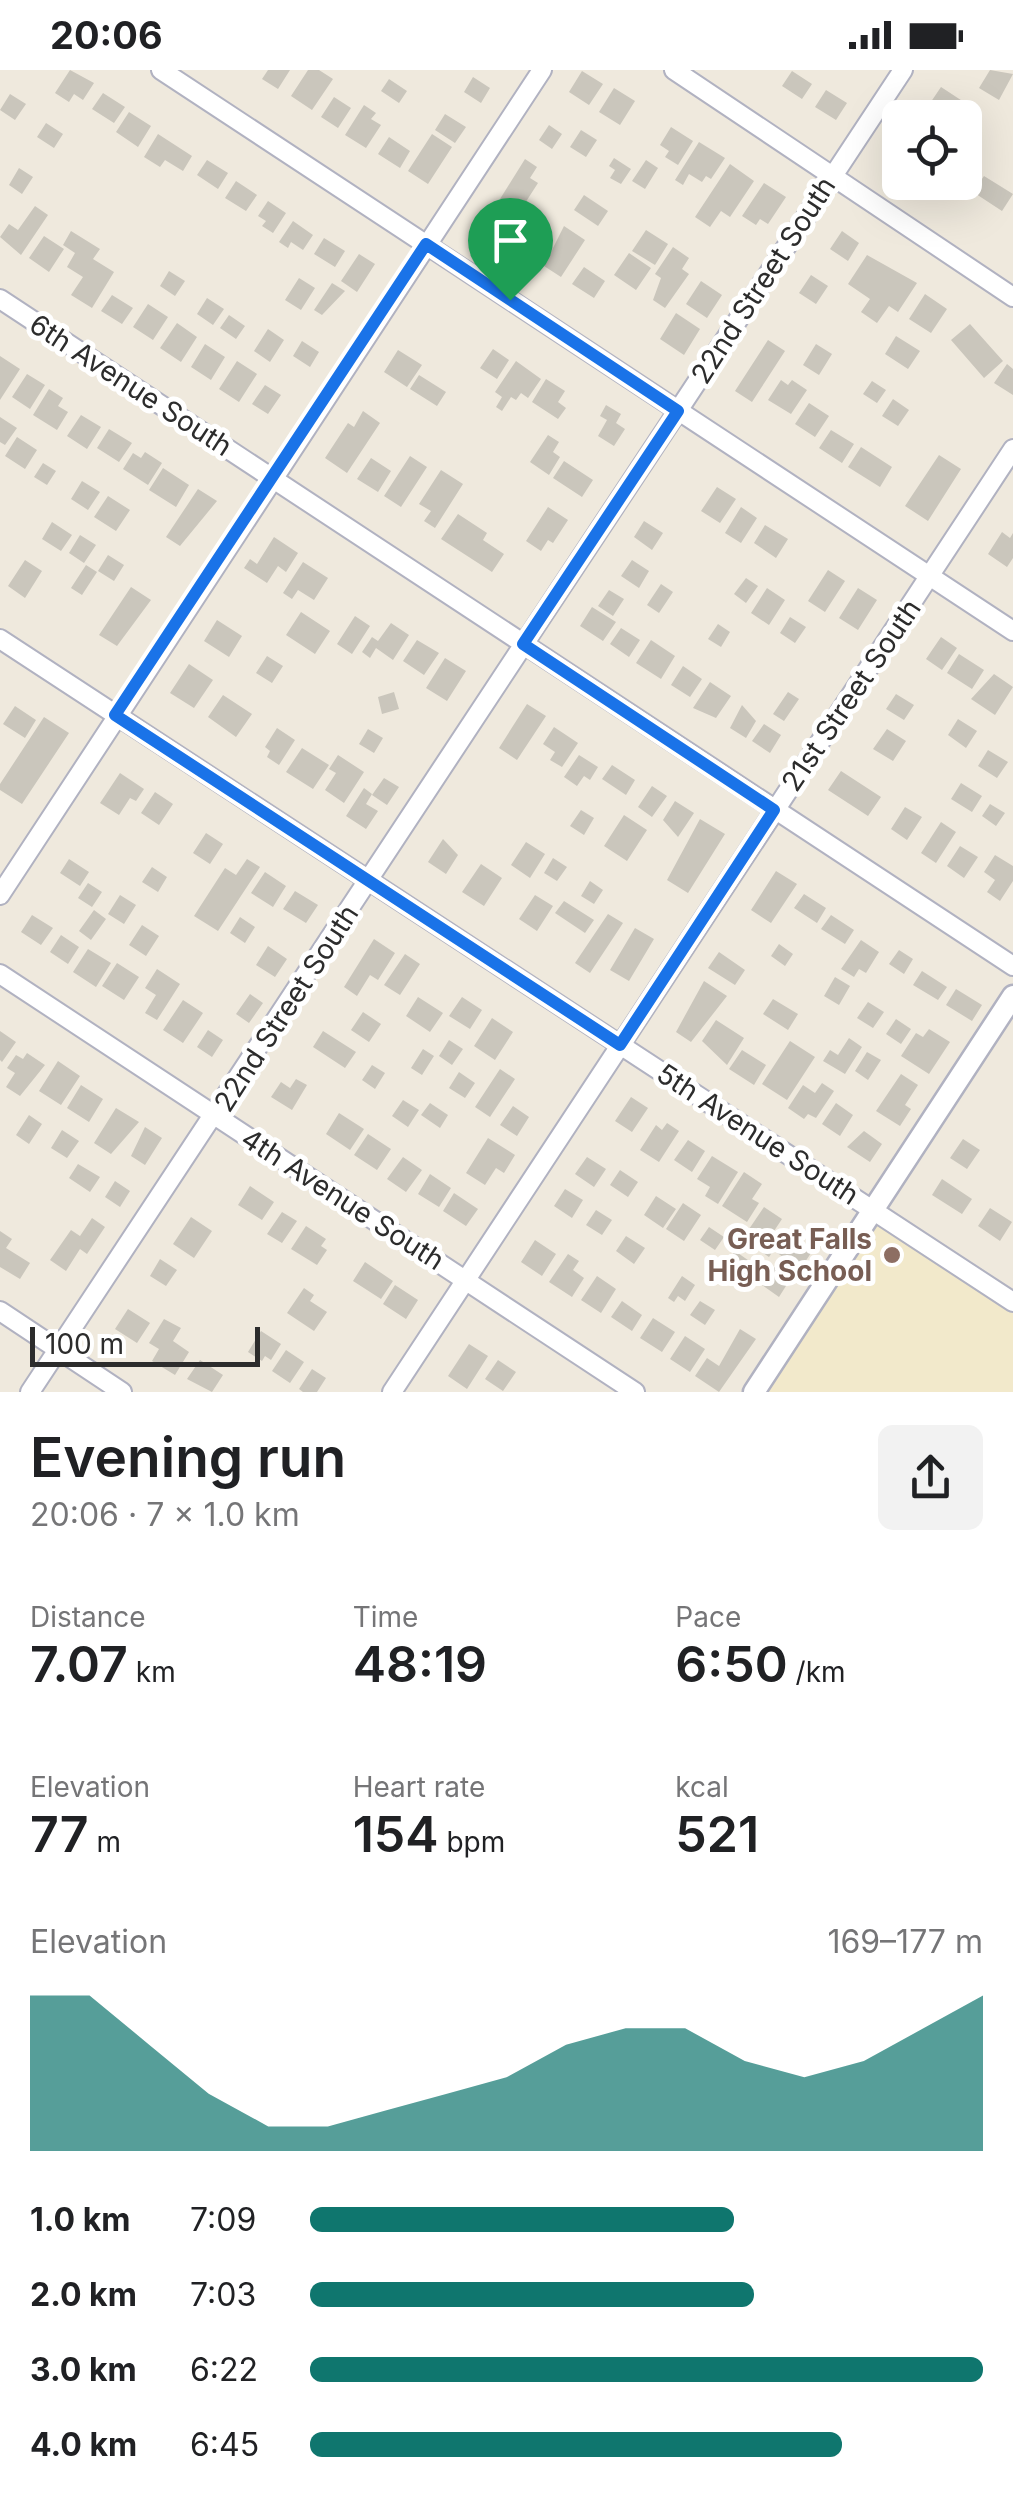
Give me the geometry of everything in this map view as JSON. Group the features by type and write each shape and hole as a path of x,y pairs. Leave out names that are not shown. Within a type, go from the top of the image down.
{"street":[{"path":"161,70 1013,631"},
{"path":"0,895 542,70"},
{"path":"674,70 1013,296"},
{"name":"22nd Street South","path":"30,1392 216,1116 830,174 903,70"},
{"name":"6th Avenue South","path":"0,299 1013,966"},
{"name":"21st Street South","path":"392,1392 1013,449"},
{"name":"5th Avenue South","path":"0,639 1013,1302"},
{"name":"4th Avenue South","path":"0,974 635,1392"},
{"path":"754,1392 1013,996"},
{"path":"0,1311 122,1392"}],"shaded area":[{"name":"Great Falls High School","path":"872,1209 1013,1302 1013,1392 752,1392"}],"building":[{"path":"70,70 94,83 83,100 74,94 69,102 55,93"},
{"path":"268,70 290,70 278,89 262,79"},
{"path":"308,70 319,70 333,79 312,110 291,96"},
{"path":"990,70 1013,74 999,100 979,88"},
{"path":"582,71 603,84 589,105 569,92"},
{"path":"792,71 812,84 802,99 782,86"},
{"path":"473,77 490,88 481,103 464,92"},
{"path":"389,79 407,91 399,103 381,91"},
{"path":"941,87 961,100 932,100"},
{"path":"614,88 635,101 620,125 599,112"},
{"path":"826,90 847,103 836,120 815,107"},
{"path":"103,93 125,107 114,123 92,109"},
{"path":"10,94 26,104 15,120 0,110"},
{"path":"334,97 351,108 338,128 321,117"},
{"path":"364,105 376,113 371,119 381,125 366,148 345,135"},
{"path":"129,112 151,126 138,147 116,132"},
{"path":"445,114 466,127 455,143 435,130"},
{"path":"46,123 63,134 54,148 37,137"},
{"path":"549,125 562,134 552,149 539,140"},
{"path":"671,127 693,141 678,165 665,157 669,151 660,145"},
{"path":"581,130 597,140 586,157 570,147"},
{"path":"158,134 192,156 183,171 165,160 160,167 144,157"},
{"path":"432,134 452,147 428,184 408,171"},
{"path":"389,137 410,151 400,168 378,154"},
{"path":"699,142 725,158 711,179 706,176 702,182 689,174 683,185 675,180"},
{"path":"614,158 631,169 621,184 610,178 615,170 609,166"},
{"path":"525,159 537,167 530,178 538,183 520,211 500,199"},
{"path":"207,160 228,173 218,189 197,175"},
{"path":"646,160 658,168 645,189 632,181"},
{"path":"730,164 754,181 730,217 721,211 710,227 695,217"},
{"path":"19,168 33,177 22,194 9,185"},
{"path":"984,176 1013,194 1002,211 982,198"},
{"path":"236,181 257,195 246,211 225,198"},
{"path":"764,183 786,197 768,224 760,219 756,225 742,216"},
{"path":"584,195 608,211 598,226 574,210"},
{"path":"268,201 286,213 273,233 262,226 266,221 258,216"},
{"path":"35,206 48,215 21,255 0,237 9,224 18,230"},
{"path":"293,221 313,235 303,250 291,242 288,248 279,242"},
{"path":"528,223 545,234 529,259 512,248"},
{"path":"564,226 585,240 561,277 544,266"},
{"path":"646,230 668,244 655,265 632,251"},
{"path":"71,231 100,249 93,259 114,272 92,308 71,295 83,277 67,267 75,253 63,245"},
{"path":"842,231 859,243 848,261 830,249"},
{"path":"44,236 64,249 49,272 29,258"},
{"path":"324,238 345,251 335,267 314,254"},
{"path":"673,247 689,258 682,269 689,274 665,308 653,300 661,278 655,274"},
{"path":"629,253 651,268 636,290 614,275"},
{"path":"359,254 375,264 357,292 341,281"},
{"path":"867,255 917,283 898,312 889,306 877,323 861,312 870,299 848,284"},
{"path":"584,267 605,281 594,298 572,284"},
{"path":"169,271 185,281 175,296 160,286"},
{"path":"811,275 828,286 816,304 799,293"},
{"path":"299,278 315,288 301,310 285,300"},
{"path":"701,281 722,295 707,318 686,304"},
{"path":"332,283 345,291 322,315 314,310"},
{"path":"925,294 947,309 931,333 909,319"},
{"path":"112,295 133,308 122,324 101,311"},
{"path":"207,298 224,309 213,325 197,314"},
{"path":"148,304 168,317 153,340 133,327"},
{"path":"676,313 700,329 684,355 660,339"},
{"path":"229,315 245,326 236,339 220,328"},
{"path":"177,323 197,337 181,362 160,348"},
{"path":"970,324 1003,361 984,378 951,340"},
{"path":"268,329 284,340 270,362 254,351"},
{"path":"896,336 920,351 908,369 885,354"},
{"path":"768,340 785,351 752,402 735,391"},
{"path":"302,341 319,352 310,367 293,356"},
{"path":"205,344 225,357 211,380 191,367"},
{"path":"816,344 832,354 819,375 803,365"},
{"path":"493,349 509,360 497,379 480,368"},
{"path":"398,350 422,365 407,387 384,372"},
{"path":"0,356 20,369 0,400"},
{"path":"237,361 257,374 239,402 219,389"},
{"path":"516,361 541,379 528,398 521,393 516,400 511,397 502,411 496,407 502,397 495,392"},
{"path":"1007,364 1013,369 1013,395 994,383"},
{"path":"27,374 45,385 30,409 12,397"},
{"path":"419,375 446,392 437,406 410,389"},
{"path":"546,379 565,391 558,402 566,408 558,419 532,402"},
{"path":"781,380 788,385 792,380 807,390 791,414 768,400"},
{"path":"872,381 886,390 877,403 863,394"},
{"path":"265,385 281,395 268,414 252,404"},
{"path":"49,389 63,398 58,406 68,412 57,430 33,415"},
{"path":"893,399 909,410 898,426 882,416"},
{"path":"809,403 829,416 815,437 795,424"},
{"path":"606,405 621,414 616,423 625,429 614,446 598,436 607,420 600,416"},
{"path":"363,411 380,423 347,473 325,458 348,423 354,427"},
{"path":"81,415 101,427 87,449 67,436"},
{"path":"0,417 17,428 5,445 0,442"},
{"path":"109,429 132,443 119,462 97,448"},
{"path":"831,430 854,444 842,463 819,448"},
{"path":"548,435 559,442 553,452 560,457 549,475 530,462"},
{"path":"17,437 37,450 25,469 5,456"},
{"path":"861,447 892,467 880,487 848,467"},
{"path":"145,452 162,463 148,485 123,469 133,453 141,458"},
{"path":"939,455 961,469 928,521 905,506"},
{"path":"410,456 427,467 401,507 384,496"},
{"path":"371,458 391,471 378,492 357,479"},
{"path":"564,461 593,480 582,497 553,478"},
{"path":"43,463 56,471 47,485 34,477"},
{"path":"163,468 189,485 176,507 149,490"},
{"path":"441,470 463,484 435,528 424,521 431,511 419,504"},
{"path":"82,481 100,492 88,510 71,499"},
{"path":"717,487 736,499 720,523 701,511"},
{"path":"198,489 217,501 180,546 166,537"},
{"path":"108,496 130,510 116,531 94,517"},
{"path":"548,507 568,520 553,543 548,540 541,551 526,541"},
{"path":"741,507 757,518 741,543 725,533"},
{"path":"458,514 487,533 483,540 504,554 492,572 441,539"},
{"path":"644,521 663,533 652,550 634,537"},
{"path":"52,522 72,535 61,551 42,539"},
{"path":"765,525 788,539 776,558 754,543"},
{"path":"1002,532 1010,538 1013,533 1013,558 1007,567 988,554"},
{"path":"80,535 96,545 84,563 69,553"},
{"path":"274,537 298,553 286,572 278,566 267,583 244,568 250,559 257,564"},
{"path":"108,555 124,565 114,581 98,571"},
{"path":"25,560 42,571 25,598 8,586"},
{"path":"632,560 649,571 639,588 621,576"},
{"path":"303,562 328,578 314,600 298,590 292,599 283,593"},
{"path":"86,565 97,572 82,595 71,588"},
{"path":"828,570 845,581 825,612 808,601"},
{"path":"746,578 758,586 746,603 734,594"},
{"path":"661,584 673,592 659,613 647,605"},
{"path":"131,587 151,600 117,646 99,635"},
{"path":"767,588 785,600 769,625 751,613"},
{"path":"858,588 877,600 858,630 839,618"},
{"path":"609,590 624,599 613,616 598,606"},
{"path":"592,607 616,622 603,641 580,626"},
{"path":"301,612 330,631 315,654 286,635"},
{"path":"355,616 370,626 352,654 337,644"},
{"path":"790,617 806,627 795,643 780,633"},
{"path":"217,620 242,636 229,657 204,641"},
{"path":"391,623 409,635 393,660 376,648 370,658 362,652 372,637 378,641"},
{"path":"718,624 730,632 721,647 708,639"},
{"path":"621,628 640,640 629,657 610,644"},
{"path":"941,637 957,648 942,670 926,659"},
{"path":"417,640 439,653 424,675 403,661"},
{"path":"651,640 675,656 661,679 636,663"},
{"path":"959,654 984,670 972,689 947,673"},
{"path":"267,656 283,666 272,683 256,673"},
{"path":"445,658 466,671 447,701 426,688"},
{"path":"189,664 213,680 194,708 170,693"},
{"path":"683,666 702,679 690,697 671,685"},
{"path":"994,674 1013,687 995,715 971,699"},
{"path":"710,682 731,696 716,718 693,708"},
{"path":"394,692 399,709 382,714 378,697"},
{"path":"788,692 799,699 784,721 773,714"},
{"path":"896,694 914,705 904,720 886,709"},
{"path":"223,695 252,714 236,737 208,717"},
{"path":"527,704 546,716 517,760 499,748"},
{"path":"742,705 756,721 746,738 730,728"},
{"path":"15,706 36,720 25,738 3,724"},
{"path":"44,717 69,733 22,804 0,790 0,784"},
{"path":"958,719 977,731 966,748 948,735"},
{"path":"764,724 781,735 770,753 752,741"},
{"path":"554,727 578,743 562,767 550,760 555,752 543,744"},
{"path":"277,728 295,740 279,765 267,757 270,751 265,747"},
{"path":"368,729 383,738 374,753 359,744"},
{"path":"887,729 906,741 893,761 873,749"},
{"path":"302,748 329,765 313,789 286,772"},
{"path":"988,750 1008,762 997,778 978,766"},
{"path":"338,755 364,772 344,803 325,790 336,773 329,769"},
{"path":"579,755 598,767 590,780 584,776 577,786 564,777"},
{"path":"612,765 635,780 626,795 602,779"},
{"path":"841,771 881,797 868,816 828,790"},
{"path":"120,773 144,789 136,801 130,798 119,815 100,803"},
{"path":"384,778 399,787 387,805 372,795"},
{"path":"961,783 982,796 972,812 951,799"},
{"path":"652,786 667,796 652,817 638,807"},
{"path":"364,788 372,794 366,804 378,811 366,829 346,816"},
{"path":"155,792 173,804 159,825 141,813"},
{"path":"675,801 694,813 678,837 663,820"},
{"path":"990,804 1005,813 996,826 982,816"},
{"path":"905,807 922,817 907,840 891,829"},
{"path":"581,810 594,818 584,835 570,826"},
{"path":"624,815 647,830 627,861 604,846"},
{"path":"700,819 725,834 688,893 667,880"},
{"path":"941,822 956,832 936,863 921,853"},
{"path":"206,833 223,844 210,864 193,853"},
{"path":"443,839 458,855 446,874 428,862"},
{"path":"526,842 545,854 530,878 511,865"},
{"path":"960,846 978,857 964,878 947,866"},
{"path":"995,855 1013,866 1013,881 1000,901 987,892 995,880 984,872"},
{"path":"553,858 567,867 557,881 544,873"},
{"path":"69,859 89,872 80,886 60,873"},
{"path":"247,859 260,867 218,931 194,916 225,868 236,875"},
{"path":"481,864 502,878 484,906 462,892"},
{"path":"152,867 167,877 158,892 142,882"},
{"path":"776,871 797,884 771,923 751,910"},
{"path":"265,872 286,886 273,907 251,893"},
{"path":"590,881 603,890 594,904 581,896"},
{"path":"88,883 102,892 92,907 78,898"},
{"path":"295,891 318,905 306,923 283,909"},
{"path":"804,894 826,908 817,923 794,908"},
{"path":"120,895 136,905 124,924 108,914"},
{"path":"535,895 553,906 537,931 519,919"},
{"path":"564,901 594,920 585,933 555,913"},
{"path":"94,910 106,919 91,940 79,931"},
{"path":"608,914 623,923 590,973 575,963"},
{"path":"32,915 53,928 41,945 21,932"},
{"path":"831,915 854,930 845,944 821,929"},
{"path":"240,917 255,927 245,943 230,933"},
{"path":"142,925 159,936 146,956 129,945"},
{"path":"635,928 654,939 629,981 610,970"},
{"path":"61,935 79,947 68,964 50,952"},
{"path":"374,939 395,953 378,980 370,975 357,996 344,987"},
{"path":"861,940 879,952 866,973 859,969 854,977 841,969"},
{"path":"779,944 793,954 785,966 771,956"},
{"path":"268,946 287,959 275,977 256,965"},
{"path":"88,949 111,963 96,987 73,972"},
{"path":"899,950 913,959 904,974 889,964"},
{"path":"719,952 745,970 735,985 708,968"},
{"path":"405,954 420,964 400,995 384,985"},
{"path":"117,963 139,977 124,1000 102,986"},
{"path":"157,969 180,984 157,1020 145,1013 156,995 145,988"},
{"path":"922,971 947,987 938,1000 913,985"},
{"path":"835,977 850,986 839,1005 824,996"},
{"path":"704,981 727,996 691,1042 676,1032"},
{"path":"956,989 982,1005 972,1021 946,1005"},
{"path":"250,994 263,1003 249,1023 236,1014"},
{"path":"418,997 443,1013 430,1032 406,1016"},
{"path":"462,997 482,1010 470,1029 449,1016"},
{"path":"773,999 798,1014 788,1030 763,1014"},
{"path":"183,1000 203,1013 183,1043 163,1030"},
{"path":"868,1002 884,1012 873,1028 857,1018"},
{"path":"363,1012 381,1024 369,1042 351,1030"},
{"path":"492,1018 513,1032 495,1060 474,1046"},
{"path":"896,1019 911,1029 901,1044 886,1034"},
{"path":"716,1020 744,1038 727,1065 702,1041"},
{"path":"929,1029 950,1042 929,1074 901,1056 916,1033 923,1037"},
{"path":"208,1030 223,1040 212,1057 197,1047"},
{"path":"0,1031 16,1042 2,1062 0,1060"},
{"path":"323,1031 356,1052 345,1068 313,1047"},
{"path":"849,1038 862,1047 845,1074 823,1061 830,1050 838,1055"},
{"path":"449,1040 463,1049 452,1065 439,1056"},
{"path":"790,1041 815,1057 787,1100 762,1084"},
{"path":"423,1049 434,1056 422,1075 411,1068"},
{"path":"742,1050 766,1065 754,1085 729,1069"},
{"path":"867,1052 881,1060 868,1080 855,1071"},
{"path":"27,1053 45,1065 20,1096 6,1087 15,1073 7,1068 16,1055 23,1059"},
{"path":"58,1061 80,1076 61,1105 39,1091"},
{"path":"372,1065 385,1073 375,1089 362,1080"},
{"path":"500,1069 515,1079 490,1117 475,1107"},
{"path":"459,1072 475,1083 465,1098 449,1088"},
{"path":"901,1074 918,1085 905,1105 911,1109 900,1126 876,1111"},
{"path":"296,1079 307,1085 292,1110 271,1097 281,1082 290,1088"},
{"path":"822,1083 834,1091 816,1118 808,1114 804,1119 788,1108 803,1085 815,1093"},
{"path":"81,1085 103,1099 89,1122 67,1108"},
{"path":"631,1097 648,1108 632,1132 615,1121"},
{"path":"403,1100 419,1110 408,1127 392,1116"},
{"path":"430,1103 448,1115 440,1128 421,1115"},
{"path":"836,1103 853,1115 840,1136 822,1124"},
{"path":"513,1106 529,1117 517,1136 500,1125"},
{"path":"116,1108 139,1122 111,1154 94,1143"},
{"path":"339,1113 364,1129 350,1150 326,1134"},
{"path":"29,1115 42,1124 29,1144 16,1135"},
{"path":"667,1123 679,1131 659,1162 640,1150 656,1125 662,1130"},
{"path":"145,1127 162,1138 145,1165 131,1156"},
{"path":"62,1130 79,1141 67,1158 51,1148"},
{"path":"864,1131 882,1144 870,1162 847,1147"},
{"path":"368,1134 391,1149 377,1170 354,1155"},
{"path":"488,1138 515,1155 504,1173 496,1168 485,1185 466,1173"},
{"path":"963,1139 980,1150 967,1169 950,1158"},
{"path":"688,1140 705,1151 692,1172 674,1160"},
{"path":"712,1156 738,1172 718,1204 705,1196 710,1187 697,1179"},
{"path":"403,1157 422,1170 406,1192 387,1179"},
{"path":"587,1157 606,1169 594,1187 575,1174"},
{"path":"78,1164 100,1177 90,1192 69,1178"},
{"path":"620,1170 638,1182 628,1197 610,1185"},
{"path":"744,1172 762,1184 752,1199 759,1203 747,1222 722,1206"},
{"path":"430,1174 451,1188 439,1207 418,1194"},
{"path":"942,1179 972,1199 962,1214 932,1195"},
{"path":"115,1181 130,1191 120,1207 105,1197"},
{"path":"250,1186 274,1202 262,1220 238,1205"},
{"path":"565,1189 583,1200 572,1218 554,1206"},
{"path":"454,1193 478,1209 466,1226 443,1211"},
{"path":"656,1196 676,1209 663,1228 644,1215"},
{"path":"683,1203 701,1215 684,1241 666,1229"},
{"path":"764,1207 782,1219 774,1231 783,1236 769,1257 757,1249 761,1242 747,1232"},
{"path":"990,1208 1012,1222 1000,1241 978,1226"},
{"path":"596,1210 612,1220 602,1235 586,1225"},
{"path":"282,1212 297,1221 282,1243 267,1234"},
{"path":"191,1217 212,1231 194,1258 173,1244"},
{"path":"92,1218 105,1227 87,1254 80,1249 66,1271 50,1260 71,1230 80,1236"},
{"path":"306,1226 326,1239 321,1246 327,1250 317,1265 291,1249"},
{"path":"709,1227 724,1237 715,1250 700,1240"},
{"path":"793,1227 805,1235 801,1242 813,1250 801,1268 777,1253"},
{"path":"0,1231 12,1239 6,1248 30,1263 20,1279 0,1267"},
{"path":"626,1236 645,1248 634,1264 616,1251"},
{"path":"535,1240 556,1254 542,1276 521,1262"},
{"path":"735,1251 755,1265 745,1281 724,1268"},
{"path":"568,1254 579,1261 573,1270 584,1278 572,1297 549,1282"},
{"path":"160,1259 177,1270 166,1286 150,1276"},
{"path":"365,1262 393,1281 381,1299 353,1281"},
{"path":"774,1267 791,1278 779,1297 762,1285"},
{"path":"597,1276 616,1289 601,1313 581,1300"},
{"path":"682,1276 695,1285 685,1301 678,1296 674,1302 668,1298"},
{"path":"395,1285 418,1300 406,1319 383,1304"},
{"path":"304,1288 314,1295 310,1301 327,1312 314,1331 287,1313"},
{"path":"622,1301 642,1315 632,1331 611,1317"},
{"path":"700,1301 715,1310 705,1325 690,1315"},
{"path":"128,1309 150,1323 137,1343 115,1329"},
{"path":"653,1318 675,1332 662,1352 640,1338"},
{"path":"164,1319 181,1328 173,1341 189,1352 175,1375 152,1361 159,1349 149,1343"},
{"path":"740,1329 756,1339 719,1392 695,1376 707,1358 719,1366"},
{"path":"261,1331 281,1344 271,1360 265,1356 262,1361 248,1352"},
{"path":"685,1336 705,1349 690,1372 670,1359"},
{"path":"469,1344 488,1356 467,1389 448,1376"},
{"path":"286,1350 304,1362 290,1383 272,1371"},
{"path":"200,1360 223,1375 212,1392 187,1379"},
{"path":"498,1360 516,1372 503,1391 485,1379"},
{"path":"312,1369 326,1378 317,1392 303,1392 299,1389"}],"place":[{"name":"Great Falls High School","path":"892,1255"}],"route":[{"path":"426,244 510,300 678,411 523,644 774,810 620,1045 115,715 426,244"}]}
